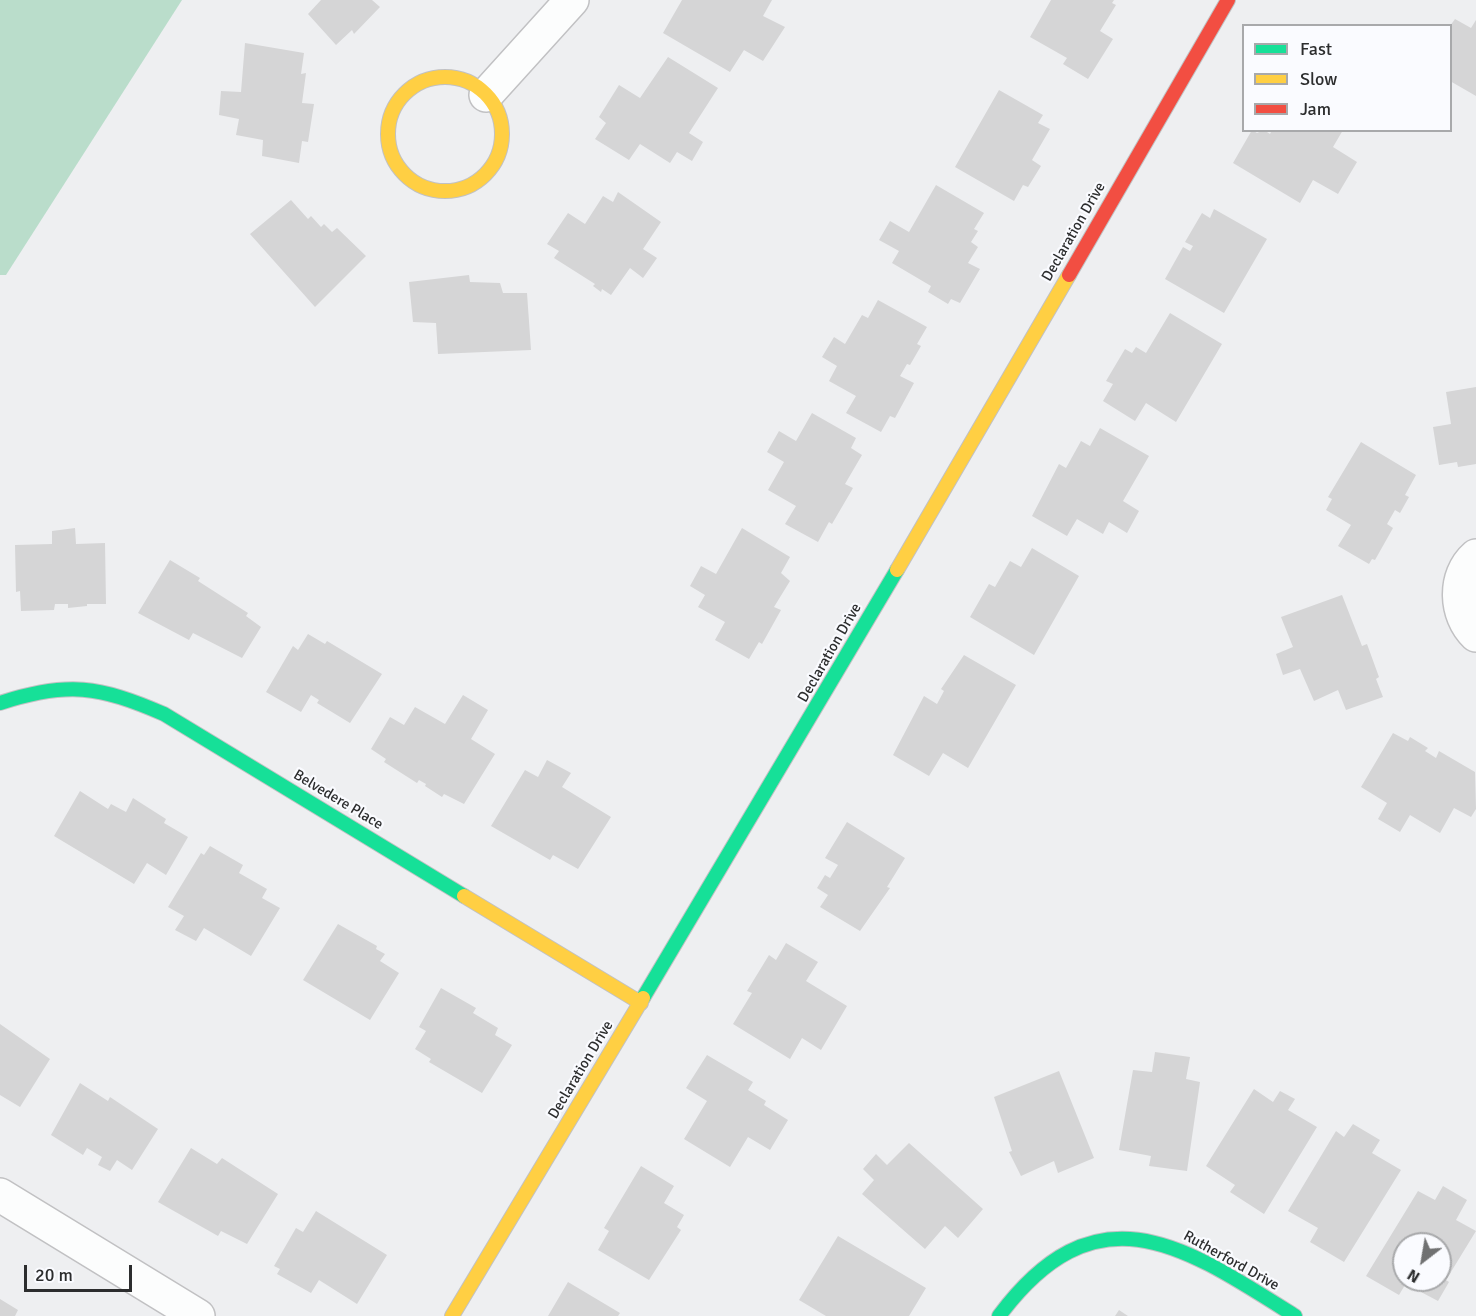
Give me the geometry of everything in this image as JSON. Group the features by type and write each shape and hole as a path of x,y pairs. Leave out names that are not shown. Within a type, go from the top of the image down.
{"street":[{"path":"486,94 572,0"},
{"name":"Declaration Drive","path":"452,1316 813,715 1228,0"},
{"path":"446,78 472,84 486,94 498,111 502,130 501,149 493,167 479,181 462,190 442,192 423,188 406,177 394,161 388,143 388,125 394,108 405,93 419,83 446,78"},
{"path":"1476,556 1462,576 1459,594 1461,612 1476,635"},
{"name":"Belvedere Place","path":"0,703 53,688 91,687 120,694 164,714 641,1004"},
{"path":"0,1195 198,1316"},
{"name":"Rutherford Drive","path":"999,1316 1022,1283 1049,1260 1082,1244 1129,1237 1172,1246 1204,1261 1295,1316"}],"green space":[{"path":"0,0 182,0 6,275 0,275"}],"building":[{"path":"321,0 372,0 380,7 354,34 352,30 336,45 308,14"},
{"path":"682,0 772,0 763,16 785,27 763,61 744,50 730,72 663,33"},
{"path":"1051,0 1114,0 1112,3 1116,5 1100,31 1113,39 1088,79 1063,64 1067,58 1030,37"},
{"path":"1455,19 1471,28 1476,20 1476,96 1452,82 1451,24"},
{"path":"245,43 304,53 301,74 306,73 302,103 314,104 308,142 302,141 299,163 262,156 263,140 236,135 239,119 219,115 221,91 241,92"},
{"path":"668,57 718,88 689,133 703,142 692,161 677,152 670,163 640,144 629,160 595,139 606,123 599,117 619,85 640,98"},
{"path":"999,90 1043,115 1038,123 1050,129 1032,160 1041,166 1028,187 1023,185 1014,201 955,167"},
{"path":"1251,132 1270,134 1271,132 1342,132 1333,147 1357,162 1338,194 1313,180 1300,203 1233,163"},
{"path":"936,185 984,213 974,229 978,231 971,242 978,247 968,263 980,269 960,303 951,299 948,304 928,292 931,286 892,263 899,251 879,240 890,221 909,232"},
{"path":"618,192 661,222 643,249 657,258 643,278 630,268 611,295 602,289 601,292 593,286 595,284 554,258 559,251 547,244 568,213 585,224 603,196 613,202"},
{"path":"291,200 308,219 311,216 321,227 324,224 332,232 337,228 366,256 315,307 250,234"},
{"path":"1214,209 1267,239 1224,313 1165,279 1183,247 1190,251 1193,246 1185,242 1202,213 1210,218"},
{"path":"469,275 470,282 500,283 503,293 527,293 531,350 438,354 436,323 413,322 409,282"},
{"path":"878,300 927,327 917,344 921,346 910,365 907,364 900,376 914,383 895,418 890,416 881,432 846,413 856,396 829,381 837,366 822,357 834,337 845,344 862,315 868,318"},
{"path":"1170,313 1222,344 1176,422 1146,403 1135,421 1103,401 1113,384 1106,381 1125,349 1132,353 1136,347 1146,353"},
{"path":"1476,387 1476,464 1458,467 1457,462 1439,465 1433,427 1451,424 1446,392"},
{"path":"812,413 856,438 851,448 862,455 845,484 853,488 832,524 829,522 818,542 785,524 796,506 768,490 784,462 767,452 779,431 796,441"},
{"path":"1100,428 1149,456 1123,501 1139,511 1127,533 1109,522 1103,534 1077,519 1067,536 1032,516 1059,464 1066,468 1081,441 1090,446"},
{"path":"1361,442 1416,475 1405,495 1409,497 1400,513 1395,510 1387,524 1393,528 1375,560 1372,559 1369,564 1338,546 1351,525 1326,510 1332,499 1328,497"},
{"path":"75,528 76,544 105,543 106,604 87,604 87,606 68,608 68,604 55,604 54,610 21,611 20,591 16,592 15,545 52,544 52,531"},
{"path":"742,528 790,557 781,573 790,581 774,607 781,610 762,644 759,642 749,659 715,640 725,622 698,607 705,595 690,586 701,566 716,574"},
{"path":"1032,548 1079,576 1034,655 970,617 989,584 995,587 1010,561 1021,567"},
{"path":"170,560 200,578 198,581 248,613 246,616 261,627 242,658 193,633 189,640 138,613"},
{"path":"1342,595 1362,646 1367,644 1379,677 1376,679 1383,697 1346,710 1338,690 1314,701 1300,669 1283,675 1276,654 1293,647 1281,617"},
{"path":"308,634 325,644 327,641 382,674 350,723 317,703 319,700 311,695 301,712 266,692 293,646 298,650"},
{"path":"964,655 1016,685 968,768 943,753 929,776 893,755 924,696 937,704 944,691 941,689"},
{"path":"463,695 488,710 471,739 495,754 464,804 444,794 442,797 419,780 417,783 384,762 386,759 371,749 390,717 404,725 415,707 445,724"},
{"path":"1393,733 1408,741 1410,737 1428,748 1425,751 1436,758 1439,751 1475,772 1476,809 1471,817 1454,808 1440,833 1410,815 1400,832 1378,819 1387,803 1361,787"},
{"path":"547,760 571,773 562,787 611,817 578,869 553,855 550,860 491,826 525,770 538,777"},
{"path":"80,791 108,809 111,804 126,812 133,798 166,819 164,823 188,837 166,875 147,863 134,884 54,836"},
{"path":"847,822 905,858 887,887 890,888 860,931 820,907 828,895 817,888 825,875 830,878 838,865 825,858"},
{"path":"210,846 243,865 239,873 267,889 262,898 280,908 251,956 204,928 196,941 175,930 184,916 168,907 201,853 204,855"},
{"path":"338,924 377,946 376,949 385,954 380,961 399,973 370,1020 303,980"},
{"path":"786,943 818,962 806,981 847,1006 821,1050 802,1038 790,1059 733,1024 752,993 747,991 769,955 776,960"},
{"path":"441,988 476,1008 473,1013 498,1028 495,1035 512,1045 482,1093 429,1062 431,1059 415,1049 426,1031 419,1027"},
{"path":"0,1024 50,1059 20,1107 0,1095"},
{"path":"1155,1052 1190,1057 1186,1079 1200,1082 1187,1171 1149,1166 1151,1156 1119,1150 1133,1070 1152,1072"},
{"path":"707,1055 753,1082 748,1090 766,1101 764,1105 788,1120 770,1150 748,1137 730,1167 684,1139 707,1101 686,1088"},
{"path":"1059,1071 1094,1158 1058,1173 1054,1161 1021,1176 1009,1152 1012,1151 994,1097"},
{"path":"80,1083 108,1101 110,1097 158,1129 132,1170 117,1160 110,1171 98,1165 102,1157 87,1148 83,1155 51,1135"},
{"path":"1254,1089 1273,1102 1280,1091 1295,1099 1288,1110 1317,1127 1264,1214 1230,1192 1235,1185 1206,1166"},
{"path":"1353,1124 1380,1140 1372,1153 1401,1170 1344,1262 1310,1242 1318,1228 1288,1211 1336,1131 1344,1137"},
{"path":"909,1143 983,1209 958,1238 945,1226 925,1249 862,1194 874,1180 863,1169 876,1154 887,1165"},
{"path":"191,1148 217,1164 222,1158 278,1194 247,1244 221,1231 218,1236 158,1202"},
{"path":"641,1166 674,1186 664,1203 684,1215 677,1227 681,1230 649,1280 598,1250 609,1231 604,1228"},
{"path":"1443,1186 1467,1200 1456,1220 1476,1231 1452,1270 1452,1232 1393,1232 1418,1191 1435,1200"},
{"path":"316,1211 387,1255 357,1304 319,1280 311,1293 277,1274 280,1269 274,1266 296,1228 303,1232"},
{"path":"1392,1234 1392,1291 1366,1276"},
{"path":"838,1236 926,1288 909,1316 826,1316 799,1300"},
{"path":"568,1282 620,1313 618,1316 548,1316"},
{"path":"1421,1292 1443,1292 1438,1301"},
{"path":"0,1299 18,1310 15,1316 0,1316"},
{"path":"1119,1310 1128,1316 1115,1316"}],"traffic: fast":[{"path":"643,998 897,570"},
{"path":"0,703 45,692 65,689 83,690 121,697 164,714 464,896"},
{"path":"999,1316 1035,1275 1071,1251 1106,1240 1142,1240 1178,1250 1215,1268 1295,1316"}],"traffic: slow":[{"path":"445,77 467,81 485,94 498,112 502,134 498,156 485,174 467,187 445,191 423,187 405,174 392,156 388,134 392,112 405,94 423,81 445,77"},
{"path":"897,570 1069,275"},
{"path":"464,896 641,1003"},
{"path":"452,1316 643,998"}],"traffic: jam":[{"path":"1069,275 1228,0"}]}
